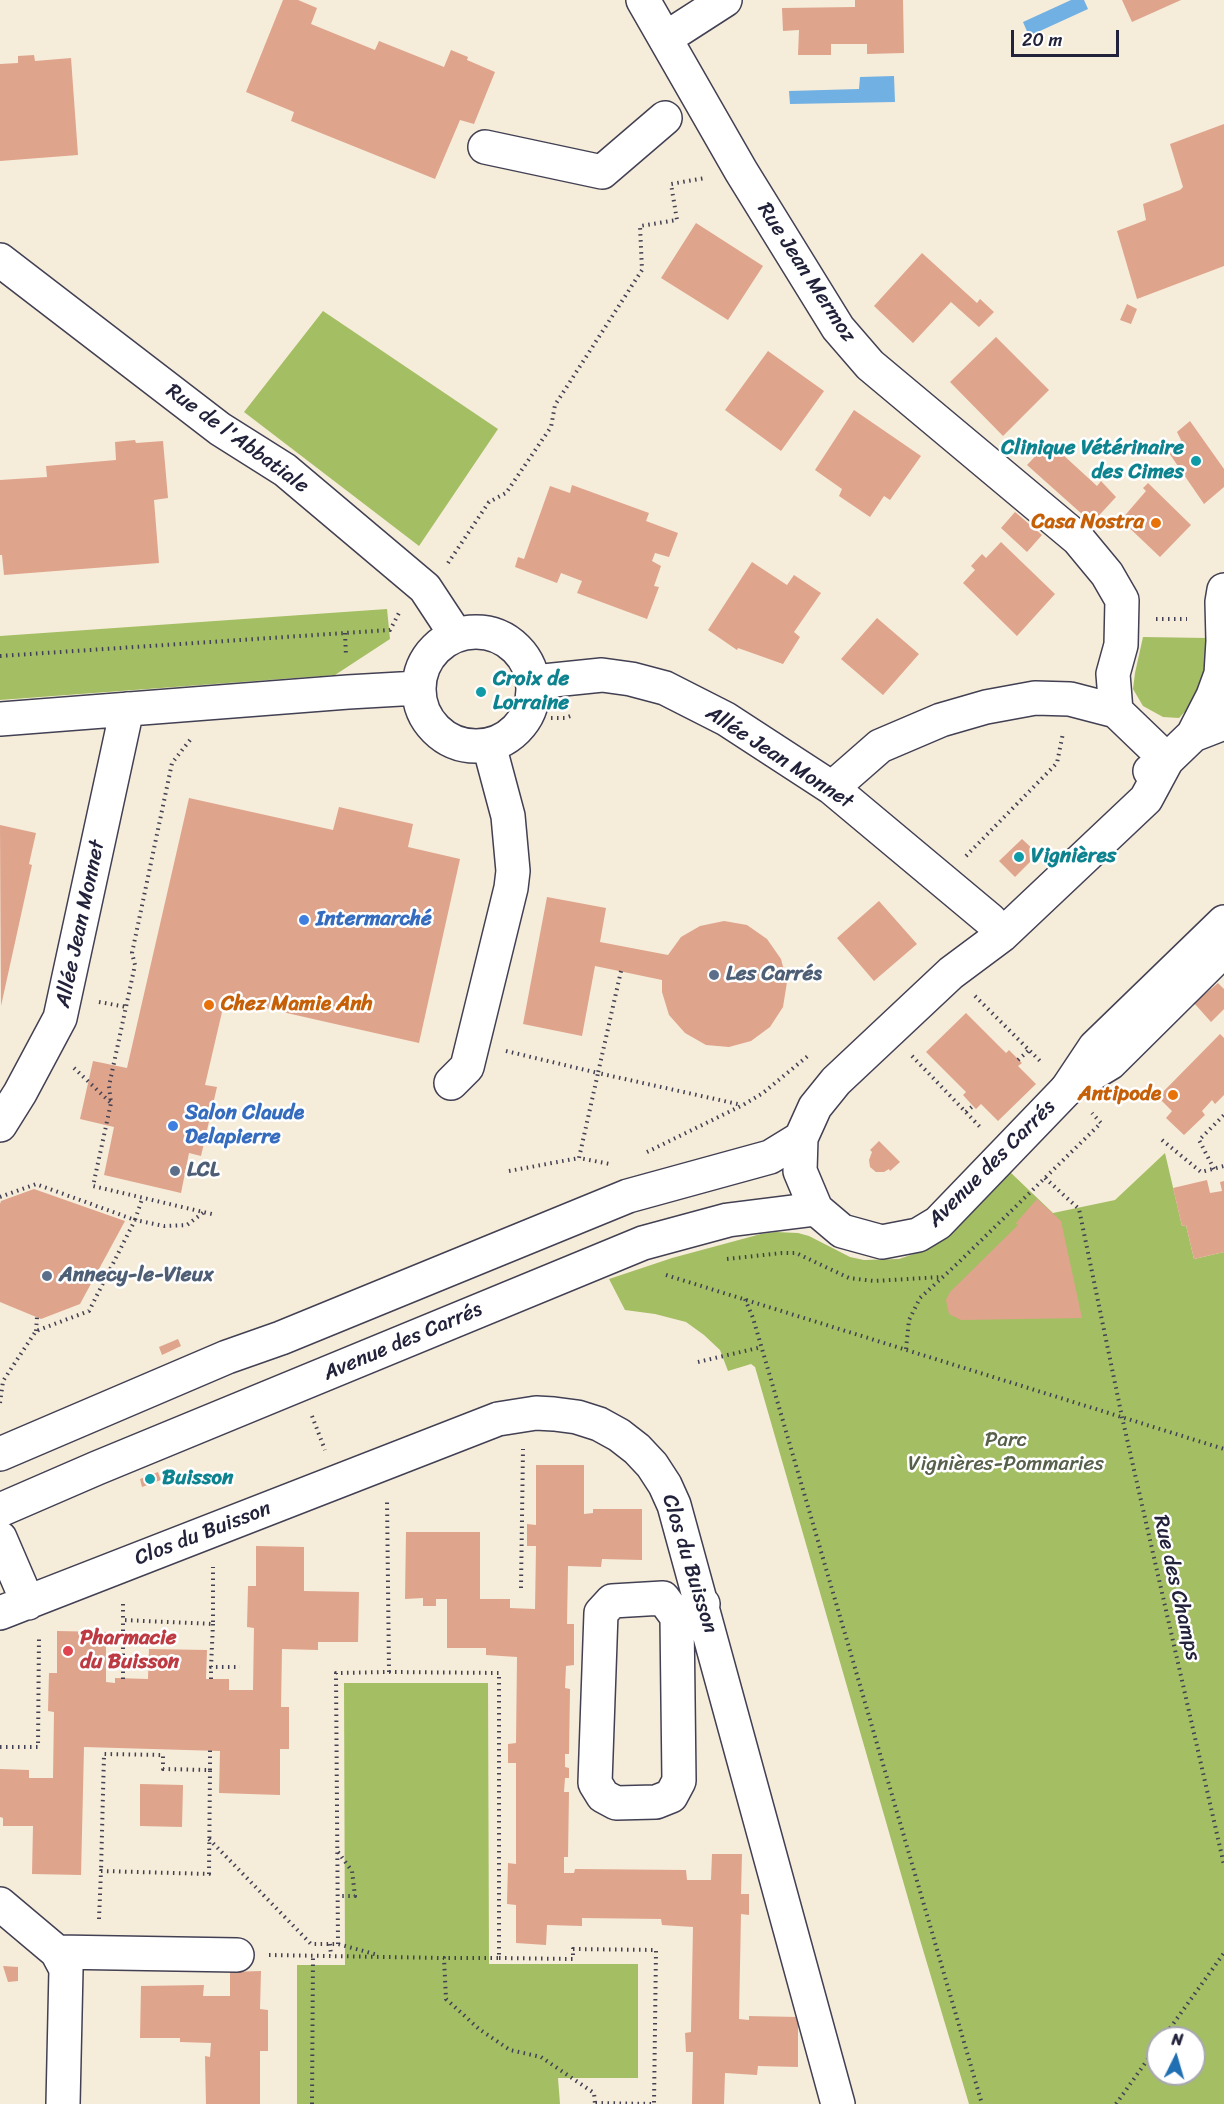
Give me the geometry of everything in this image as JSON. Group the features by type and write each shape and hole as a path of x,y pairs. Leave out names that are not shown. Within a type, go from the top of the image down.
{"street":[{"name":"Rue Jean Mermoz","path":"644,0 741,171 838,328 870,365 1078,539 1107,574 1122,600 1121,645 1113,674 1116,711"},
{"path":"666,38 725,0"},
{"path":"485,147 602,172 665,118"},
{"name":"Rue de l'Abbatiale","path":"0,260 220,429 285,470 424,588 456,635"},
{"path":"1193,735 1213,696 1221,674 1224,590"},
{"path":"470,631 499,636 512,643 526,661 534,682 532,701 526,718 516,730 503,740 489,745 471,746 455,742 440,734 429,721 421,706 418,688 421,672 429,656 440,643 470,631"},
{"name":"Allée Jean Monnet","path":"534,682 602,675 631,679 664,688 726,719 832,788 990,920"},
{"path":"0,719 418,688"},
{"path":"832,788 880,746 940,720 986,707 1035,698 1070,699 1116,711 1167,760"},
{"name":"Allée Jean Monnet","path":"0,1125 20,1094 60,1018 127,709"},
{"name":"Avenue des Carrés","path":"951,973 990,920 1129,785 1167,760 1193,735 1224,723"},
{"path":"451,1083 467,1067 511,888 513,871 508,816 489,745"},
{"name":"Avenue des Carrés","path":"1167,760 1146,799 1002,935 951,973 836,1081 815,1107 801,1138 800,1171 816,1209 842,1231 882,1242 918,1235 938,1223 1067,1089 1095,1047 1224,922"},
{"name":"Avenue des Carrés","path":"1067,1089 1110,1063 1224,950"},
{"path":"0,1454 196,1370 281,1338 628,1196 771,1157 801,1138"},
{"name":"Avenue des Carrés","path":"0,1510 643,1243 728,1220 816,1209"},
{"name":"Clos du Buisson","path":"22,1605 498,1419 545,1413 577,1417 599,1424 620,1435 652,1465 674,1505 690,1611 838,2104"},
{"path":"0,1538 22,1605"},
{"path":"663,1598 690,1611 679,1781 671,1796 656,1802 616,1803 603,1796 595,1783 600,1613 612,1602 663,1598"},
{"path":"0,1905 57,1952 66,1970 63,2104"},
{"path":"57,1952 237,1955"}],"path":[{"path":"0,656 390,630 404,604 435,580 450,561 489,502 506,493 551,427 555,405 642,270 640,226 677,220 671,184 704,178"},
{"path":"216,1215 93,1186 111,1103 109,1086 135,965 132,953 172,763 220,702"},
{"path":"579,1158 621,971"},
{"path":"889,1032 1037,1186"},
{"path":"473,1044 742,1105"},
{"path":"1018,1060 1029,1050"},
{"path":"639,1156 764,1093 809,1055"},
{"path":"88,1081 111,1103"},
{"path":"966,1112 973,1106"},
{"path":"1214,1169 1198,1140 1224,1115"},
{"path":"1162,1140 1201,1172 1224,1166"},
{"path":"509,1171 579,1158 618,1166 628,1196"},
{"name":"Rue des Champs","path":"1045,1178 1079,1209 1122,1417 1224,1866"},
{"path":"0,1197 36,1184 135,1220 164,1227 187,1225 204,1212"},
{"path":"36,1331 89,1311 135,1220 142,1199"},
{"path":"724,1260 796,1253 849,1278 874,1281 942,1277"},
{"path":"669,1270 659,1272 1224,1449"},
{"path":"745,1299 762,1347 982,2104"},
{"path":"0,1403 3,1381 36,1331 37,1317"},
{"path":"698,1362 762,1347"},
{"path":"311,1415 327,1454"},
{"path":"521,1587 523,1415"},
{"path":"387,1461 389,1672"},
{"path":"211,1679 213,1530"},
{"path":"123,1678 124,1565"},
{"path":"0,1747 38,1747 22,1605"},
{"path":"123,1620 213,1623"},
{"path":"212,1667 240,1667"},
{"path":"338,1944 336,1673 500,1673 499,1958"},
{"path":"121,1748 121,1754"},
{"path":"101,1871 208,1874 210,1750"},
{"path":"99,1924 104,1754 163,1755 163,1768 210,1770"},
{"path":"209,1839 311,1944 338,1944 384,1957"},
{"path":"338,1852 352,1871 355,1896 338,1896"},
{"path":"330,1944 331,1956"},
{"path":"237,1955 573,1959 573,1949 656,1950 654,2104 595,2104 594,2093 541,2057 510,2050 479,2029 446,1999 444,1958"},
{"path":"1172,2026 1224,1953"},
{"path":"312,2104 313,1956"},
{"path":"1116,2104 1146,2062"}],"green space":[{"path":"323,311 498,429 419,546 244,412"},
{"path":"387,609 390,639 335,675 0,700 0,636"},
{"path":"1143,637 1208,638 1208,670 1197,699 1179,718 1163,717 1143,706 1133,689"},
{"name":"Parc Vignières-Pommaries","path":"1165,1153 1182,1226 1186,1225 1194,1259 1224,1252 1224,2104 969,2104 755,1367 751,1364 728,1371 720,1350 686,1322 655,1314 625,1310 609,1279 672,1258 776,1232 809,1236 850,1257 864,1260 899,1259 931,1248 947,1236 1010,1172 1053,1213 1115,1200"},
{"path":"344,1683 488,1683 489,1964 638,1964 638,2078 558,2078 560,2104 297,2104 297,1965 345,1965"}],"water":[{"path":"1071,0 1084,0 1088,9 1029,36 1023,22"},
{"path":"894,76 895,102 790,104 789,91 859,89 860,77"}],"building":[{"path":"283,0 298,0 317,8 311,24 375,50 379,41 444,67 451,50 495,72 474,124 460,120 435,179 291,121 294,112 246,92"},
{"path":"855,0 903,0 904,53 867,54 867,44 831,44 831,55 798,55 799,30 783,31 782,8 855,7"},
{"path":"1122,0 1181,0 1132,22"},
{"path":"34,55 35,61 71,58 78,155 0,161 0,64 18,63 18,56"},
{"path":"1224,124 1224,266 1137,299 1117,231 1146,220 1143,204 1183,187 1170,144"},
{"path":"696,223 763,266 728,320 661,278"},
{"path":"922,253 977,303 980,299 994,312 979,327 951,302 913,343 874,306"},
{"path":"1127,304 1137,309 1131,324 1120,320"},
{"path":"996,337 1049,390 1003,436 950,382"},
{"path":"768,351 824,391 781,451 725,410"},
{"path":"854,410 921,456 890,500 884,496 870,517 839,496 842,489 815,470"},
{"name":"Clinique Vétérinaire des Cimes","path":"1190,421 1224,469 1224,487 1204,504 1169,453 1183,444 1177,432"},
{"path":"135,440 136,443 163,441 168,498 154,500 159,563 4,575 2,555 0,555 0,480 47,477 46,466 116,460 115,442"},
{"path":"1049,442 1097,486 1101,481 1116,497 1092,523 1027,465"},
{"name":"Casa Nostra","path":"1148,483 1191,525 1160,557 1121,520 1146,491 1143,488"},
{"path":"572,485 649,513 646,521 678,533 669,557 655,553 652,561 661,566 654,586 659,587 647,619 577,593 582,581 561,573 557,583 515,567 518,557 524,559 550,486 570,493"},
{"path":"1015,512 1042,535 1027,552 1001,528"},
{"path":"1001,542 1055,594 1017,636 963,583 975,570 971,566 982,554 986,558"},
{"path":"752,562 787,585 794,575 821,593 794,632 800,637 783,664 738,648 737,650 708,630"},
{"path":"877,618 919,654 883,695 841,659"},
{"name":"Intermarché","path":"189,798 333,830 339,807 413,824 408,847 460,859 419,1043 225,999 205,1085 217,1087 201,1156 189,1153 181,1193 104,1175 114,1127 80,1119 93,1061 127,1068"},
{"path":"0,825 36,833 29,864 32,865 1,1006"},
{"name":"Vignières","path":"1022,839 1038,854 1015,877 999,861"},
{"name":"Les Carrés","path":"547,897 606,908 600,942 668,955 681,937 700,926 724,921 747,925 767,939 781,959 787,982 783,1007 770,1027 751,1041 729,1047 706,1045 685,1033 669,1015 662,992 662,980 595,966 582,1036 523,1024"},
{"path":"879,901 917,944 874,981 837,938"},
{"path":"1218,983 1224,989 1224,1009 1211,1022 1194,1003"},
{"path":"966,1013 1006,1053 1009,1050 1022,1063 1018,1066 1036,1084 998,1121 981,1104 976,1109 963,1095 966,1092 926,1052"},
{"path":"1220,1034 1224,1038 1224,1095 1215,1104 1212,1100 1202,1111 1205,1115 1184,1135 1166,1118 1172,1111 1158,1097"},
{"path":"879,1141 900,1162 890,1171 889,1169 876,1172 870,1167 869,1160 872,1152 870,1150"},
{"path":"1207,1180 1210,1193 1222,1191 1220,1182 1224,1181 1224,1252 1194,1259 1186,1225 1182,1226 1173,1188"},
{"name":"Annecy-le-Vieux","path":"34,1189 125,1221 80,1304 41,1319 0,1302 0,1204 1,1201"},
{"path":"1037,1199 1061,1221 1082,1318 961,1320 949,1314 946,1300 950,1292 1018,1225 1016,1223"},
{"path":"178,1339 181,1346 162,1355 159,1347"},
{"path":"536,1465 584,1465 584,1514 593,1513 593,1509 642,1509 642,1560 602,1559 601,1567 568,1566 567,1624 574,1624 574,1665 566,1666 565,1688 570,1689 569,1754 565,1754 565,1767 569,1768 569,1778 565,1778 564,1792 569,1792 568,1857 564,1857 564,1873 574,1873 575,1869 686,1870 687,1880 711,1880 712,1854 742,1854 741,1894 749,1894 749,1915 741,1914 739,2019 749,2020 749,2016 798,2017 798,2067 758,2066 757,2075 725,2073 724,2104 692,2104 693,2052 686,2052 685,2033 691,2032 693,1927 662,1925 661,1919 582,1918 582,1926 547,1925 546,1945 516,1943 516,1905 507,1904 508,1863 516,1864 516,1763 508,1763 508,1744 516,1743 517,1657 486,1655 486,1648 447,1648 447,1599 436,1599 436,1606 423,1606 423,1598 405,1599 406,1532 480,1532 480,1599 510,1599 510,1608 535,1609 536,1546 527,1546 527,1524 536,1525"},
{"name":"Buisson","path":"158,1472 161,1480 142,1487 140,1479"},
{"path":"256,1546 304,1547 304,1591 359,1592 358,1642 318,1642 318,1650 282,1649 281,1707 289,1707 289,1749 280,1749 280,1795 219,1793 220,1751 84,1747 81,1875 32,1874 33,1826 3,1826 3,1818 0,1817 0,1769 29,1770 29,1778 53,1778 54,1712 48,1711 49,1673 57,1673 57,1631 106,1632 106,1682 115,1683 115,1678 148,1679 149,1649 207,1650 206,1679 229,1679 229,1690 253,1690 254,1628 247,1627 248,1586 256,1586"},
{"path":"140,1784 183,1785 182,1827 140,1826"},
{"path":"3,1966 18,1967 18,1981 8,1982"},
{"path":"261,1971 260,2009 268,2010 268,2051 260,2051 260,2104 206,2104 205,2056 210,2057 211,2043 180,2042 180,2038 140,2038 141,1986 204,1985 203,1996 230,1996 230,1972"}],"place":[{"name":"Clinique Vétérinaire des Cimes","path":"1196,461"},
{"name":"Casa Nostra","path":"1156,523"},
{"name":"Croix de Lorraine","path":"481,692"},
{"name":"Vignières","path":"1019,857"},
{"name":"Intermarché","path":"304,920"},
{"name":"Les Carrés","path":"714,975"},
{"name":"Chez Mamie Anh","path":"209,1005"},
{"name":"Antipode","path":"1173,1095"},
{"name":"Salon Claude Delapierre","path":"173,1126"},
{"name":"LCL","path":"175,1171"},
{"name":"Annecy-le-Vieux","path":"47,1276"},
{"name":"Buisson","path":"150,1479"},
{"name":"Pharmacie du Buisson","path":"68,1651"}]}
